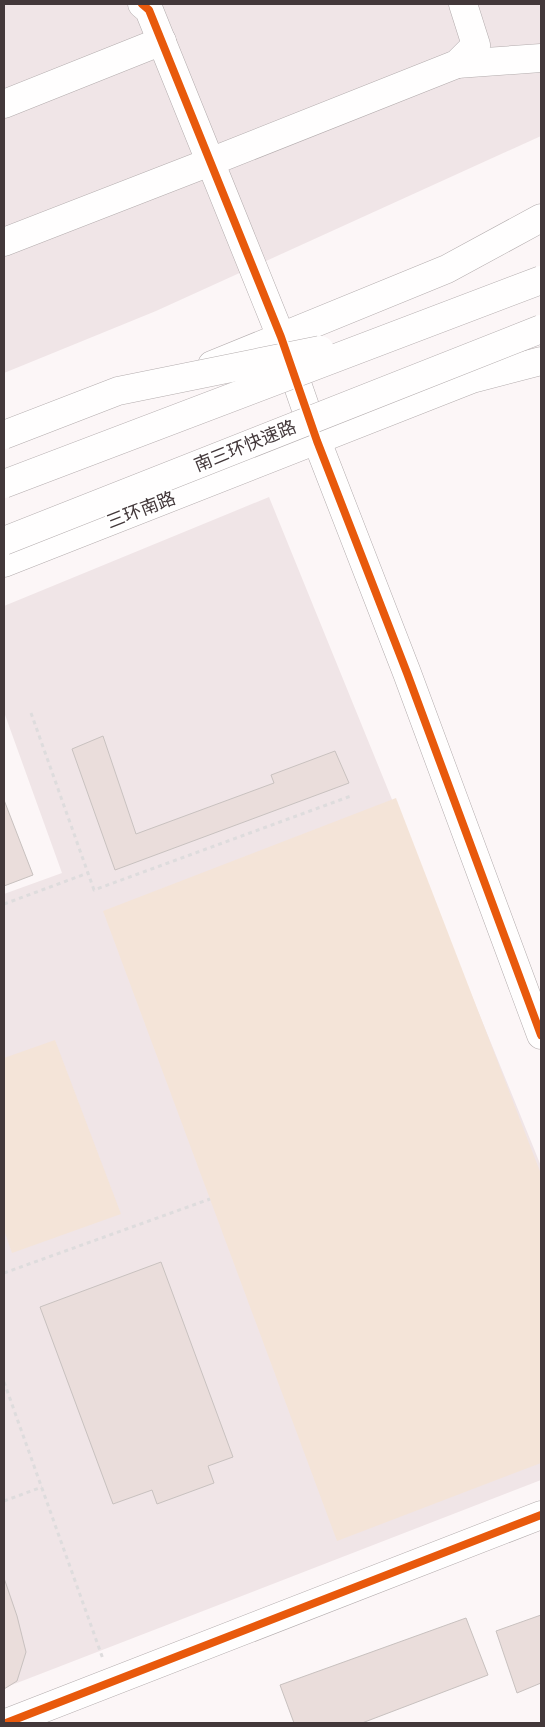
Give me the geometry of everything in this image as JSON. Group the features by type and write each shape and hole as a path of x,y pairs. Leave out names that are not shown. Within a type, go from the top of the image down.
{"main road":[{"path":"456,64 476,45 463,4"},
{"path":"149,6 281,337 317,441 410,682 541,1035"},
{"path":"4,104 162,40"},
{"path":"4,242 456,64 541,58"},
{"path":"446,269 541,218"},
{"path":"4,448 541,232"},
{"path":"4,484 541,280"},
{"name":"南三环快速路","path":"4,541 541,329"},
{"path":"4,435 118,391 402,333"},
{"name":"三环南路","path":"4,563 472,379 541,354"},
{"name":"三环南路","path":"472,379 541,361"},
{"path":"6,1723 541,1515"}],"path":[{"path":"31,714 94,890 351,796"},
{"path":"4,904 88,873"},
{"path":"4,1273 210,1199"},
{"path":"4,1382 111,1682"},
{"path":"4,1501 42,1487"}],"shaded area":[{"path":"4,4 541,4 541,136 156,311 4,373"},
{"path":"269,497 541,1166 541,1480 4,1688 4,894 62,873 4,712 4,606"},
{"path":"396,798 541,1174 541,1463 337,1541 103,911"},
{"path":"55,1040 121,1214 12,1253 4,1230 4,1058"}],"building":[{"path":"103,736 136,834 274,783 271,775 335,751 349,783 115,870 72,749"},
{"path":"4,800 33,875 4,886"},
{"path":"161,1262 233,1457 208,1466 214,1483 157,1504 152,1490 113,1504 40,1307"},
{"path":"4,1578 17,1616 26,1652 17,1681 4,1689"},
{"path":"541,1615 541,1683 517,1693 496,1631"},
{"path":"466,1618 488,1675 362,1723 294,1723 280,1685"}],"cycle path":[{"path":"142,4 149,10 281,337 317,441 407,673 541,1035"},
{"path":"6,1723 541,1515"}]}
